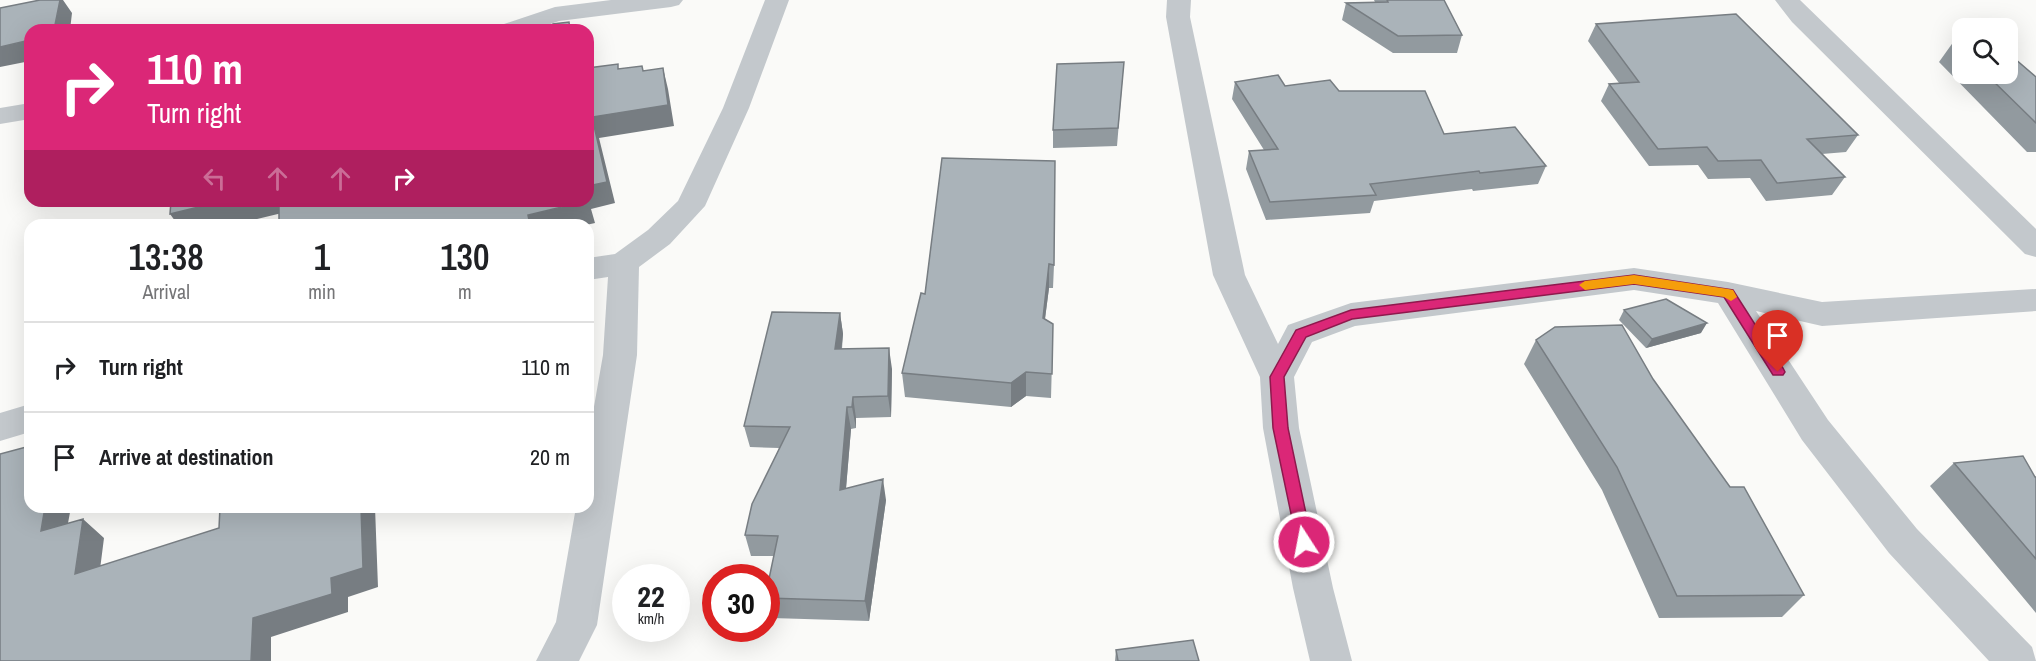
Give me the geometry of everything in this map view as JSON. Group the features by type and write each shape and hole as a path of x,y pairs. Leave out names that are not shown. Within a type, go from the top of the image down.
{"street":[{"path":"522,24 555,7 671,0"},
{"path":"594,268 624,263 659,237 690,206 736,108 777,0"},
{"path":"1179,0 1178,16 1229,276 1277,377 1281,428 1313,588 1331,661"},
{"path":"1787,0 2036,247"},
{"path":"0,116 24,112"},
{"path":"557,661 576,625 620,355 624,263"},
{"path":"1277,377 1300,334 1351,315 1634,279 1728,293 1822,314 2036,300"},
{"path":"1728,293 1815,430 1903,541 2017,661"},
{"path":"0,427 24,420"}],"building":[{"path":"40,0 60,0 55,24 24,24 24,41 0,47 0,8"},
{"path":"1387,0 1444,0 1462,35 1398,36 1346,3 1388,2"},
{"path":"1736,14 1858,135 1807,139 1845,177 1777,183 1761,160 1718,161 1707,147 1658,149 1609,84 1639,82 1596,24"},
{"path":"2018,61 2036,77 2036,123 1996,84 2018,84"},
{"path":"1124,62 1118,128 1053,130 1057,64"},
{"path":"618,64 618,69 642,66 643,71 663,68 668,105 594,117 594,67"},
{"path":"1278,75 1285,86 1330,80 1339,91 1425,91 1444,134 1515,127 1546,166 1480,173 1479,171 1370,184 1376,195 1270,202 1249,151 1278,149 1235,82"},
{"path":"594,126 607,182 594,185"},
{"path":"942,158 1055,161 1054,265 1049,264 1043,318 1053,324 1052,374 1026,372 1011,383 902,373 921,293 925,294"},
{"path":"171,207 199,207 170,214"},
{"path":"279,207 562,207 528,215 529,219 279,219"},
{"path":"1666,299 1707,323 1652,339 1624,310"},
{"path":"772,312 840,313 835,349 889,348 888,396 853,397 852,407 847,407 840,490 883,479 865,601 780,598 780,564 772,564 778,536 745,535 752,504 790,427 744,426"},
{"path":"1622,325 1653,379 1730,487 1744,487 1804,595 1677,596 1617,467 1536,340 1555,327"},
{"path":"24,448 24,513 44,513 41,531 83,519 75,574 219,528 220,513 361,513 363,568 331,578 332,594 253,618 251,661 0,661 0,454"},
{"path":"2023,456 2036,477 2036,559 1954,463"},
{"path":"1193,640 1199,661 1118,661 1116,650"}],"slow traffic":[{"path":"1585,285 1634,279 1728,293 1731,297"}],"route":[{"path":"1304,542 1281,428 1277,377 1300,334 1351,315 1634,279 1728,293 1778,372"}]}
